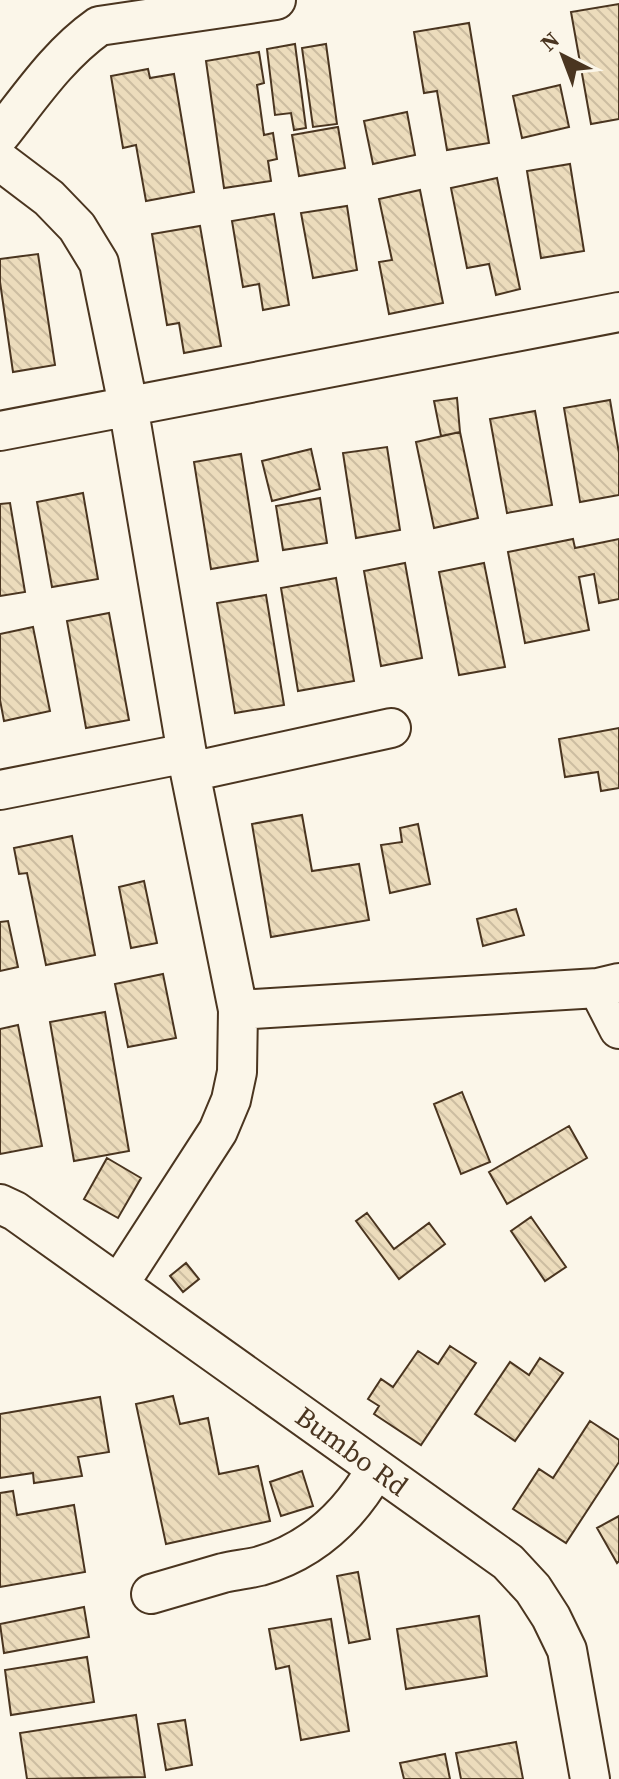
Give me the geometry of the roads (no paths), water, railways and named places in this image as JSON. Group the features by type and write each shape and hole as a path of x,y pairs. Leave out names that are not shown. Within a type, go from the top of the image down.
{"street":[{"path":"0,135 58,61 76,42 99,26 276,0"},
{"path":"0,161 49,198 77,227 99,263 128,405 189,763 238,1010 237,1072 231,1100 218,1131 119,1284"},
{"path":"0,431 619,312"},
{"path":"0,790 189,763 391,728"},
{"path":"238,1010 608,985 619,1029"},
{"name":"Bumbo Rd","path":"0,1204 15,1211 119,1284 508,1562 533,1589 567,1650 590,1779"},
{"path":"151,1594 226,1572 261,1566 296,1551 333,1526 362,1494 376,1469"}]}
